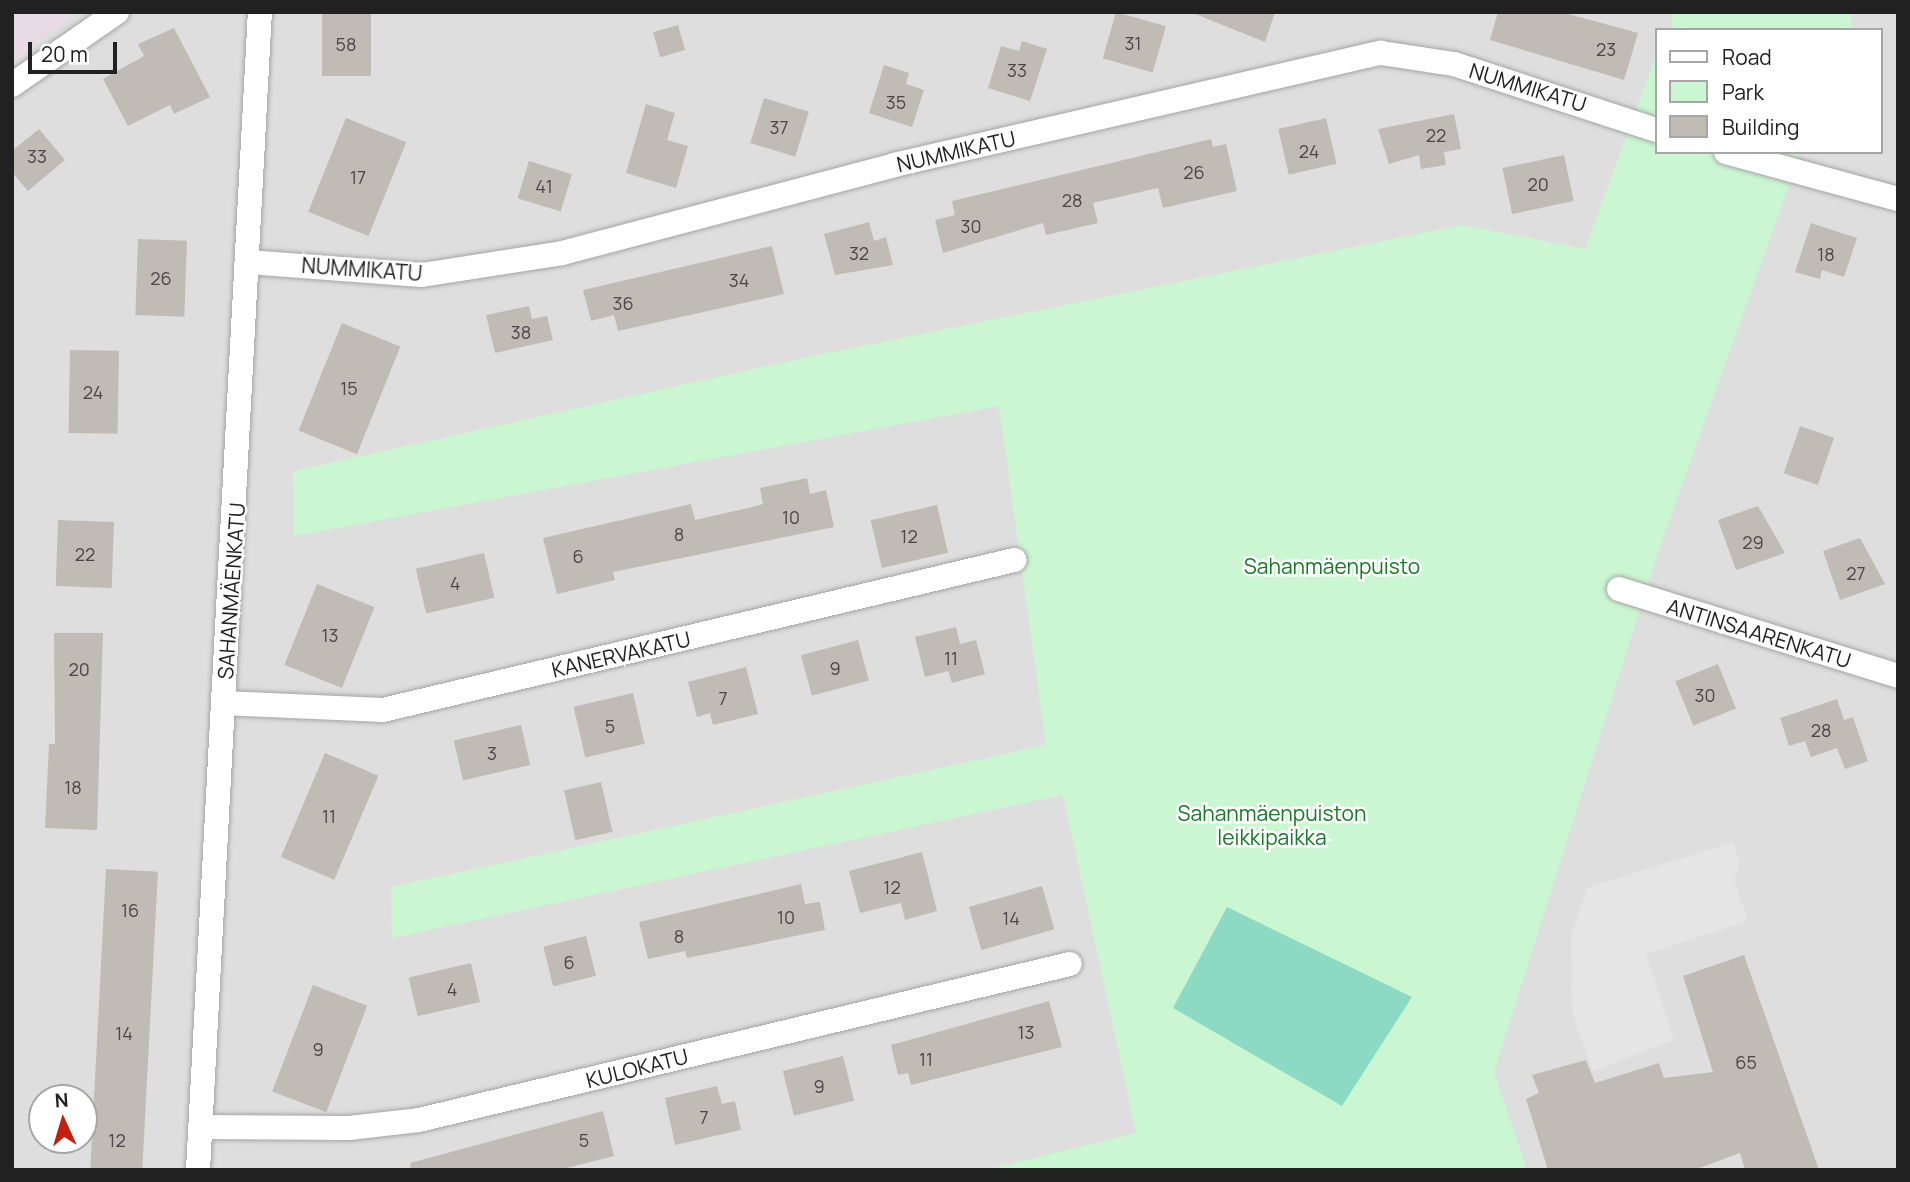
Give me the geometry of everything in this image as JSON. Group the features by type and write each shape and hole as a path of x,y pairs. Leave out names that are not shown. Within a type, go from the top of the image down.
{"street":[{"path":"12,85 117,12"},
{"name":"SAHANMÄENKATU","path":"198,1170 260,12"},
{"name":"NUMMIKATU","path":"248,262 422,275 562,253 894,165 1381,53 1454,64 1654,129"},
{"path":"1733,154 1898,199"},
{"name":"KANERVAKATU","path":"223,704 383,710 1014,560"},
{"name":"ANTINSAARENKATU","path":"1619,589 1898,676"},
{"name":"KULOKATU","path":"200,1127 349,1128 419,1120 1070,964"}],"shaded area":[{"path":"12,12 76,12 12,63"},
{"path":"76,12 1898,12 1898,1170 12,1170 12,63"},
{"path":"1733,842 1740,863 1734,880 1748,921 1646,954 1674,1040 1593,1071 1572,1013 1571,937 1587,888"}],"green space":[{"path":"1672,12 1851,12 1851,28 1672,28"},
{"name":"Sahanmäenpuisto","path":"1654,60 1654,154 1800,154 1658,552 1494,1072 1527,1170 984,1170 1136,1133 1063,795 392,938 391,887 1046,745 999,406 294,536 293,471 813,356 1462,225 1585,249"},
{"path":"1227,907 1412,997 1342,1106 1173,1008"}],"building":[{"path":"322,12 371,12 371,76 322,76"},
{"path":"1116,12 1166,26 1153,72 1103,58"},
{"path":"1190,12 1275,12 1265,42"},
{"path":"1498,12 1561,12 1638,33 1624,80 1490,40"},
{"path":"678,25 685,50 660,57 653,32"},
{"path":"174,28 210,97 174,114 170,105 128,126 103,79 144,56 138,44"},
{"path":"1022,41 1047,49 1030,101 988,88 1001,46 1019,51"},
{"path":"884,65 909,73 906,84 924,90 912,127 869,113"},
{"path":"764,98 809,112 795,157 750,143"},
{"path":"646,104 675,113 667,140 688,146 676,188 626,173"},
{"path":"1454,114 1461,149 1444,152 1446,165 1421,169 1419,155 1389,164 1378,129"},
{"path":"346,118 406,142 368,236 308,212"},
{"path":"1326,118 1337,164 1289,175 1278,129"},
{"path":"39,129 65,160 28,191 12,172 12,151"},
{"path":"1211,139 1213,147 1226,144 1237,191 1163,208 1158,188 1093,203 1098,223 1046,235 1043,223 943,253 935,220 955,215 952,201"},
{"path":"1564,155 1574,201 1512,214 1502,168"},
{"path":"529,161 572,174 561,211 518,198"},
{"path":"869,222 874,241 886,237 893,265 835,275 824,234"},
{"path":"1811,223 1857,238 1844,277 1822,270 1820,279 1795,272"},
{"path":"138,239 187,241 184,317 135,315"},
{"path":"772,246 784,294 618,331 614,315 591,321 583,290"},
{"path":"529,306 532,319 547,316 553,340 495,353 486,315"},
{"path":"342,323 400,347 357,454 299,431"},
{"path":"70,350 119,351 118,434 69,433"},
{"path":"1800,426 1834,438 1818,485 1784,473"},
{"path":"807,478 810,494 826,490 834,527 613,572 615,580 557,594 543,538 691,504 695,520 748,508 763,504 760,488"},
{"path":"937,505 948,553 882,568 871,520"},
{"path":"1758,506 1785,553 1736,570 1718,520"},
{"path":"58,520 114,522 112,588 56,586"},
{"path":"1860,538 1885,584 1840,600 1823,551"},
{"path":"484,553 494,598 426,614 416,569"},
{"path":"317,584 374,607 342,688 284,665"},
{"path":"956,627 960,644 976,640 985,674 952,683 948,671 925,677 915,637"},
{"path":"54,633 103,633 97,830 45,828 49,744 55,744"},
{"path":"858,640 869,681 812,696 801,655"},
{"path":"1718,664 1736,709 1693,726 1675,681"},
{"path":"746,667 758,714 713,725 710,713 697,717 688,682"},
{"path":"633,693 645,744 585,757 574,707"},
{"path":"1837,699 1844,720 1853,717 1868,761 1845,769 1837,748 1811,757 1805,741 1789,746 1780,718"},
{"path":"521,725 530,765 463,780 454,741"},
{"path":"325,753 378,776 334,880 281,857"},
{"path":"601,782 612,832 575,840 564,791"},
{"path":"922,852 937,911 905,920 901,903 860,913 849,871"},
{"path":"106,869 158,872 142,1170 90,1170 91,1154 98,1154 98,1084 95,1084"},
{"path":"801,884 805,904 820,902 825,930 687,958 685,951 648,959 639,922"},
{"path":"1042,886 1054,929 981,950 969,907"},
{"path":"586,936 596,976 553,986 543,947"},
{"path":"1744,955 1819,1170 1745,1170 1740,1153 1694,1170 1548,1170 1526,1099 1539,1093 1532,1075 1586,1060 1595,1083 1659,1063 1664,1078 1713,1072 1683,976"},
{"path":"471,963 480,1002 418,1016 409,977"},
{"path":"313,985 367,1006 326,1112 272,1091"},
{"path":"1049,1001 1062,1047 911,1085 908,1073 898,1075 891,1045"},
{"path":"843,1056 854,1101 794,1116 783,1071"},
{"path":"717,1086 722,1104 735,1101 741,1130 675,1145 665,1098"},
{"path":"603,1111 614,1156 559,1170 411,1170 410,1163"}],"park label":[{"name":"Sahanmäenpuiston leikkipaikka","path":"1272,825"}]}
